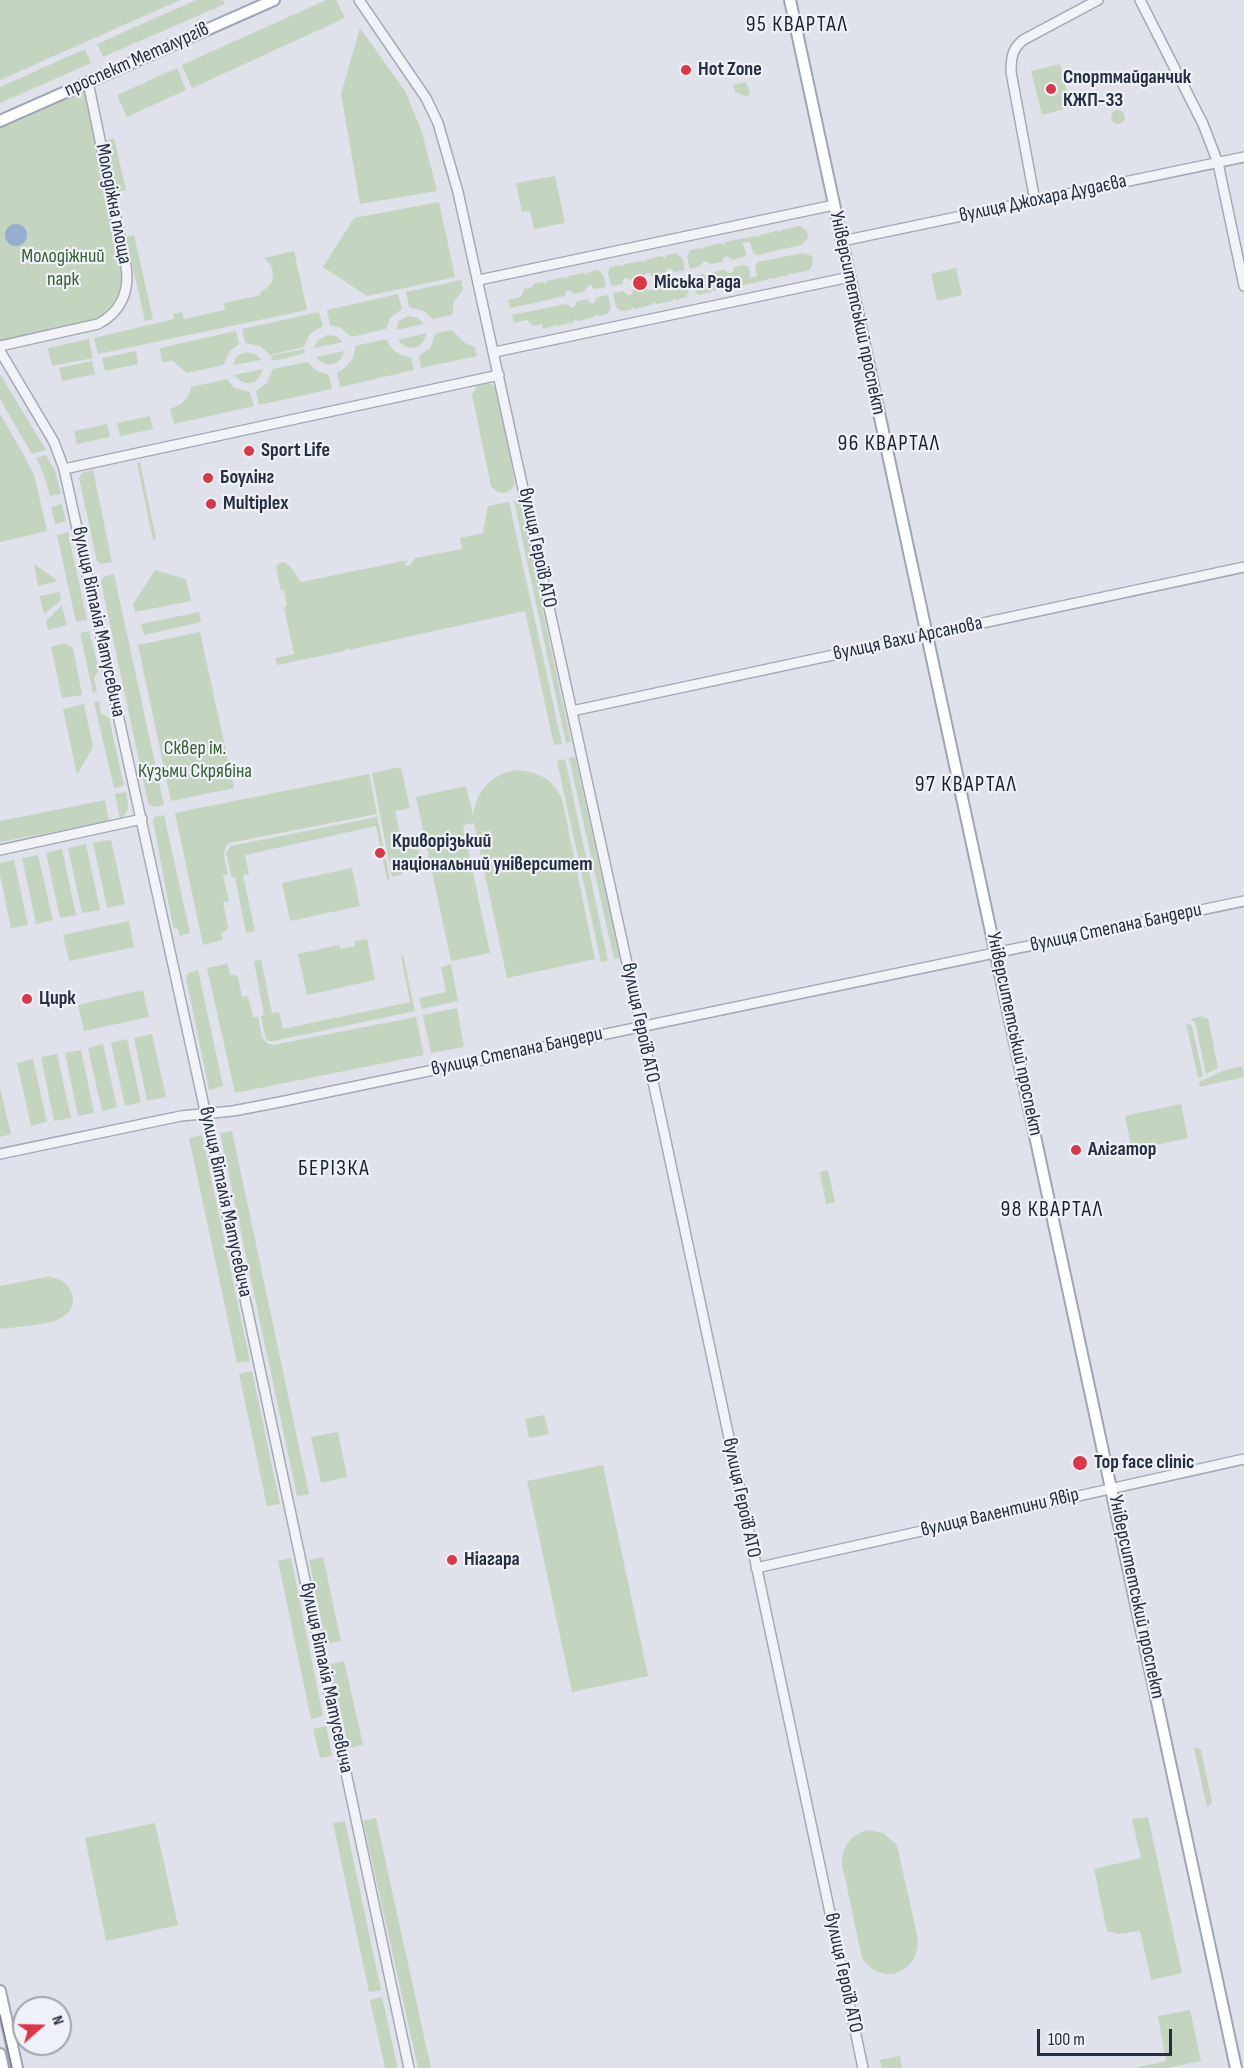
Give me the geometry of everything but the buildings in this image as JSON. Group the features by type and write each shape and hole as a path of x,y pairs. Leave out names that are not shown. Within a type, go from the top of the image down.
{"main road":[{"name":"проспект Металургів","path":"0,121 274,0"},
{"name":"Університетський проспект","path":"790,0 1236,2068"},
{"path":"0,1991 17,2068"},
{"path":"0,2054 3,2068"}],"street":[{"name":"вулиця Героїв АТО","path":"359,0 418,84 438,123 458,192 573,711 863,2068"},
{"path":"1035,201 1011,72 1015,47 1023,40 1098,0"},
{"path":"1140,0 1203,124 1218,164 1244,286"},
{"name":"Молодіжна площа","path":"0,346 98,324 117,310 125,293 128,276 88,82"},
{"name":"вулиця Джохара Дудаєва","path":"842,241 1244,157"},
{"path":"479,280 834,205"},
{"path":"495,352 850,277"},
{"name":"вулиця Віталія Матусевича","path":"0,351 51,435 64,469 206,1114 409,2068"},
{"path":"64,469 500,375"},
{"name":"вулиця Вахи Арсанова","path":"573,711 1244,567"},
{"path":"0,850 142,819"},
{"name":"вулиця Степана Бандери","path":"0,1154 181,1116 280,1102 1244,901"},
{"name":"вулиця Валентини Явір","path":"756,1568 1244,1459"}],"green space":[{"path":"0,0 180,0 0,80"},
{"path":"196,0 223,0 225,4 103,57 97,44"},
{"path":"326,0 336,0 345,18 192,88 182,65"},
{"path":"360,28 405,91 422,132 437,191 360,204 341,94"},
{"path":"85,49 91,63 0,103 0,87"},
{"name":"Спортмайданчик КЖП-33","path":"1060,64 1071,107 1042,115 1031,71"},
{"path":"177,68 186,90 127,117 117,95"},
{"name":"Молодіжний парк","path":"88,82 128,276 111,316 0,346 0,121"},
{"path":"746,82 750,95 745,96 735,92 733,85"},
{"path":"1118,110 1123,112 1125,117 1123,122 1118,124 1113,122 1111,117 1113,112"},
{"path":"114,138 126,190 115,193 104,141"},
{"path":"555,176 565,223 534,229 530,211 522,212 516,183"},
{"path":"439,202 455,277 367,296 323,267 354,218"},
{"path":"800,226 807,231 808,238 801,245 757,255 753,253 750,242 742,243 747,254 744,257 732,260 727,256 723,258 723,262 711,264 706,261 701,266 690,269 687,256 690,250 703,249 721,243 724,245 725,242 759,237"},
{"path":"134,235 153,319 145,321 126,237"},
{"path":"294,251 307,310 98,354 94,338 174,319 173,314 182,312 184,319 225,310 224,303 261,295 260,292 269,285 273,276 271,267 264,258"},
{"path":"677,253 682,257 685,270 674,272 672,269 667,269 664,275 653,277 646,273 643,279 632,282 627,278 623,279 622,284 611,286 608,274 610,267 620,265 623,267 624,264 644,262 662,256 665,258 667,255"},
{"path":"803,253 812,256 813,263 810,270 736,287 733,285 699,295 694,290 691,277 703,274 708,278 713,272 724,270 729,273 733,272 734,267 745,265 749,267 750,278 757,276 755,265 758,262"},
{"path":"956,268 962,295 937,301 931,274"},
{"path":"598,270 603,275 606,287 595,289 590,285 585,291 574,294 569,290 566,291 565,296 510,308 508,300 521,297 524,289 533,287 533,284 543,282 545,284 547,281 564,277 566,279 568,276 584,273 587,275 588,272"},
{"path":"686,278 689,291 686,297 656,304 653,302 652,305 635,309 632,307 631,310 621,311 616,307 613,293 623,291 628,295 632,294 633,289 644,287 650,291 654,285 665,282 671,286 675,280"},
{"path":"461,280 463,290 454,301 452,315 433,319 424,311 409,307 406,292"},
{"path":"398,294 402,309 390,318 386,329 351,337 341,328 330,325 327,310"},
{"path":"608,295 611,308 607,314 578,321 575,319 574,322 557,326 555,324 543,329 542,324 533,326 527,320 514,323 512,315 566,304 572,308 576,302 587,299 590,303 594,303 597,297"},
{"path":"319,312 323,326 310,334 304,347 270,355 260,346 245,343 242,329"},
{"path":"408,316 418,318 424,324 396,330 399,321"},
{"path":"452,330 465,343 475,347 477,356 421,368 419,356 430,348 436,333"},
{"path":"236,331 239,344 230,351 223,365 187,373 173,361 162,362 160,348"},
{"path":"427,333 419,346 411,348 398,340"},
{"path":"327,335 336,336 343,342 314,348 318,340"},
{"path":"89,339 93,358 52,366 48,348"},
{"path":"387,340 396,352 411,357 414,370 340,387 337,373 350,362 355,346"},
{"path":"304,349 305,353 272,360 271,356"},
{"path":"136,351 138,364 105,371 102,358"},
{"path":"344,351 340,360 333,364 324,363 316,357"},
{"path":"246,352 255,354 261,360 233,365 237,356"},
{"path":"92,361 95,374 62,381 59,368"},
{"path":"307,362 317,371 329,375 332,389 259,405 256,391 266,384 273,369"},
{"path":"263,369 258,379 251,383 243,382 234,375"},
{"path":"0,374 46,450 32,454 0,399"},
{"path":"227,379 234,388 250,392 254,406 174,424 170,409 184,401 191,387"},
{"path":"482,383 492,384 498,393 515,484 513,488 504,493 500,493 491,486 472,395 477,386"},
{"path":"0,414 35,478 47,531 0,542"},
{"path":"150,416 153,429 120,436 117,423"},
{"path":"107,424 110,437 77,444 74,431"},
{"path":"46,455 55,471 61,494 50,496 36,458"},
{"path":"140,462 156,539 153,540 137,463"},
{"path":"93,470 112,562 102,564 97,561 79,478 82,473"},
{"path":"519,500 571,742 566,743 514,501"},
{"path":"509,502 562,744 554,745 525,611 348,650 349,647 344,651 277,665 275,658 294,654 284,607 287,606 284,590 281,591 276,566 283,562 289,565 301,582 408,560 404,566 410,565 415,558 462,549 460,538 483,533 488,506"},
{"path":"62,504 66,521 55,524 51,507"},
{"path":"68,532 87,620 76,622 57,535"},
{"path":"34,564 58,581 38,586"},
{"path":"155,570 186,579 191,601 135,612 133,604"},
{"path":"114,574 164,805 154,807 148,803 101,582 103,577"},
{"path":"60,592 61,600 44,614 40,596"},
{"path":"62,605 67,625 48,630 46,621"},
{"path":"199,612 201,622 144,635 141,624"},
{"path":"89,631 99,670 94,678 97,692 93,693 80,633"},
{"name":"Сквер ім. Кузьми Скрябіна","path":"200,632 234,788 171,801 138,645"},
{"path":"65,643 73,648 82,695 62,698 51,647"},
{"path":"99,701 101,713 109,718 124,786 114,788 94,702"},
{"path":"84,704 93,747 77,775 63,709"},
{"path":"575,757 620,958 614,959 569,758"},
{"path":"565,759 608,960 601,962 557,761"},
{"path":"401,767 410,808 395,811 402,843 417,840 422,863 402,868 403,874 392,877 372,773"},
{"path":"517,770 544,778 554,786 562,799 595,959 507,978 474,823 463,825 490,953 451,961 416,797 466,786 473,816 477,799 486,785 500,775"},
{"path":"369,774 377,814 229,843 226,846 224,854 228,874 223,875 229,901 223,902 228,927 221,933 223,940 203,945 175,813"},
{"path":"126,792 127,810 120,818 115,794"},
{"path":"105,800 109,821 0,842 0,821"},
{"path":"164,815 190,933 180,936 178,929 173,927 153,821 155,817"},
{"path":"377,817 390,879 387,880 376,826 245,855 249,874 243,875 255,931 246,933 235,877 232,878 226,853 231,846"},
{"path":"111,840 125,904 107,908 93,843"},
{"path":"86,844 100,910 82,913 68,848"},
{"path":"62,849 76,915 60,918 46,853"},
{"path":"38,855 53,920 36,924 22,858"},
{"path":"14,860 28,925 11,928 0,875 0,863"},
{"path":"352,868 360,906 290,921 282,883"},
{"path":"129,921 134,947 69,961 63,935"},
{"path":"367,939 375,980 307,995 298,954 339,945 341,949 355,946 355,941"},
{"path":"403,955 415,1011 268,1041 261,1016 264,1015 254,961 261,960 272,1013 279,1012 283,1029 410,1002 401,956"},
{"path":"227,964 230,975 234,974 238,977 242,997 248,996 253,1017 258,1017 262,1037 267,1043 273,1045 416,1017 424,1055 235,1093 207,968"},
{"path":"451,964 458,1001 422,1009 419,998 446,992 441,967"},
{"path":"198,970 223,1086 209,1090 186,978 188,973"},
{"path":"143,990 149,1017 84,1031 78,1005"},
{"path":"457,1008 464,1047 431,1053 423,1015"},
{"path":"1204,1016 1205,1019 1208,1018 1218,1068 1206,1074 1195,1022 1190,1019"},
{"path":"1186,1023 1192,1026 1203,1076 1198,1078"},
{"path":"152,1034 166,1097 147,1101 134,1038"},
{"path":"127,1039 141,1102 125,1106 111,1043"},
{"path":"103,1044 117,1107 102,1111 88,1048"},
{"path":"81,1050 94,1113 78,1116 65,1053"},
{"path":"57,1054 71,1118 54,1121 41,1057"},
{"path":"33,1059 47,1122 31,1126 17,1063"},
{"path":"1242,1066 1244,1077 1200,1087 1199,1082 1222,1071"},
{"path":"0,1088 11,1134 0,1137"},
{"path":"1181,1104 1188,1138 1132,1150 1125,1116"},
{"path":"232,1131 309,1494 297,1496 220,1133"},
{"path":"202,1135 250,1361 237,1363 189,1138"},
{"path":"828,1170 835,1202 826,1204 820,1172"},
{"path":"47,1277 63,1282 72,1293 72,1307 68,1313 49,1322 0,1329 0,1286"},
{"path":"252,1371 280,1504 267,1506 239,1374"},
{"path":"544,1415 549,1434 529,1438 525,1419"},
{"path":"338,1432 347,1477 321,1483 311,1437"},
{"path":"603,1465 648,1676 572,1692 527,1481"},
{"path":"323,1557 341,1641 326,1644 309,1560"},
{"path":"291,1558 323,1716 311,1719 278,1561"},
{"path":"344,1661 363,1745 349,1748 330,1664"},
{"path":"326,1726 332,1756 320,1758 313,1729"},
{"path":"1194,1748 1201,1750 1212,1803 1207,1807"},
{"path":"1148,1817 1182,1973 1151,1980 1140,1931 1119,1934 1107,1931 1094,1869 1141,1858 1132,1819"},
{"path":"376,1818 431,2068 418,2068 363,1821"},
{"path":"345,1821 381,1990 369,1992 333,1823"},
{"path":"155,1823 178,1925 106,1941 85,1838"},
{"path":"869,1830 883,1833 897,1845 917,1935 914,1958 900,1972 890,1974 880,1973 862,1958 842,1864 842,1858 849,1842 857,1834"},
{"path":"382,1997 398,2068 385,2068 370,2000"},
{"path":"1190,2010 1201,2061 1167,2068 1135,2068 1166,2061 1158,2016"},
{"path":"900,2056 902,2068 882,2068 880,2060"}],"water":[{"path":"12,224 20,224 27,231 27,239 20,246 12,246 5,239 5,231"}],"tram line":[{"path":"0,2015 12,2068"}],"place":[{"name":"Hot Zone","path":"686,70"},
{"name":"Спортмайданчик КЖП-33","path":"1051,89"},
{"name":"Міська Рада","path":"640,283"},
{"name":"Sport Life","path":"249,451"},
{"name":"Боулінг","path":"208,478"},
{"name":"Multiplex","path":"211,504"},
{"name":"Криворізький національний університет","path":"380,853"},
{"name":"Цирк","path":"27,999"},
{"name":"Алігатор","path":"1076,1150"},
{"name":"Top face clinic","path":"1080,1463"},
{"name":"Ніагара","path":"452,1560"}],"district":[{"name":"95 КВАРТАЛ","path":"797,25"},
{"name":"96 КВАРТАЛ","path":"889,444"},
{"name":"97 КВАРТАЛ","path":"966,785"},
{"name":"БЕРІЗКА","path":"334,1169"},
{"name":"98 КВАРТАЛ","path":"1052,1210"}]}
